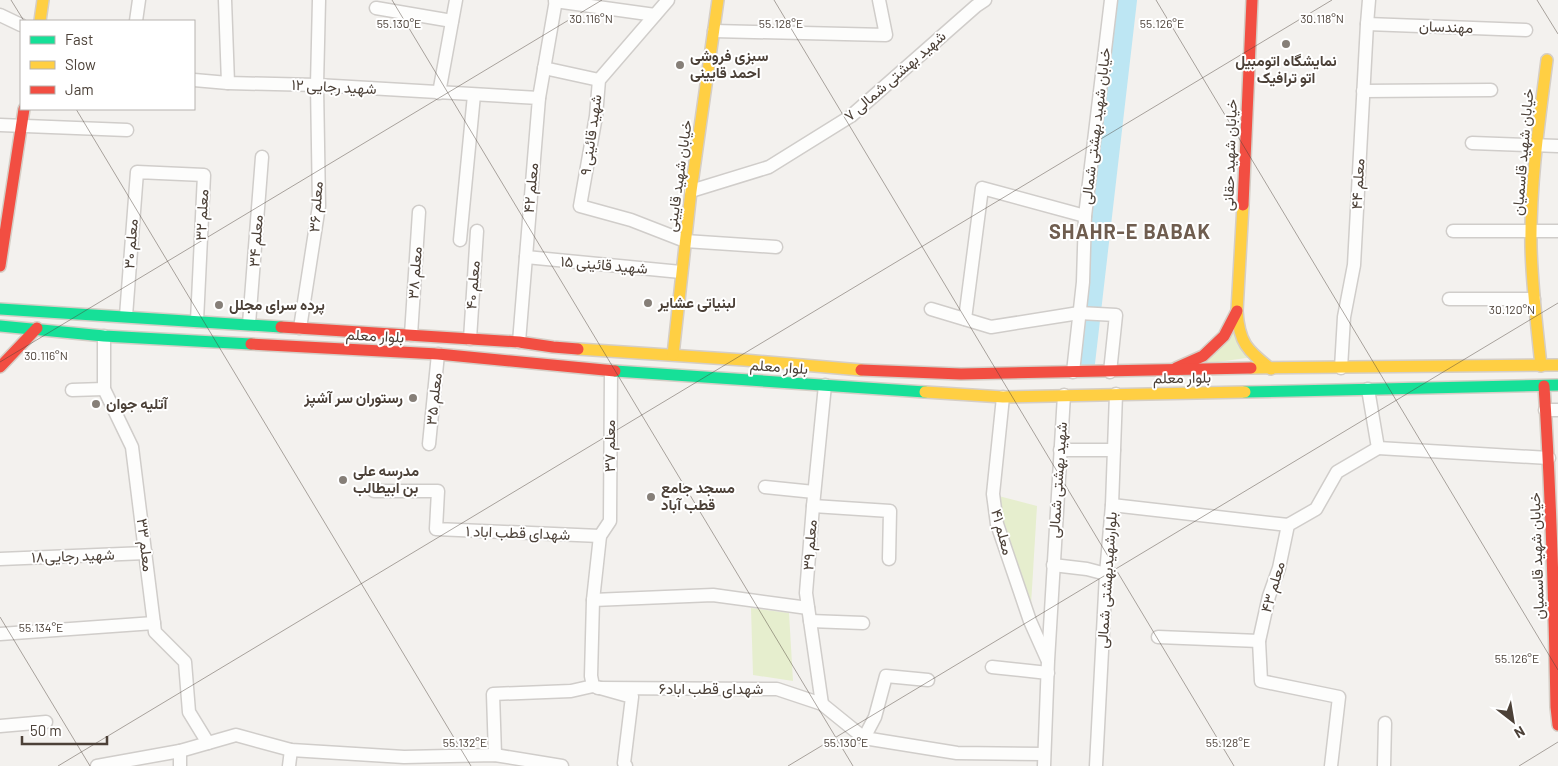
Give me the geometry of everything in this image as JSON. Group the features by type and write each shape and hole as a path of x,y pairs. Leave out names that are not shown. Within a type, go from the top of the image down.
{"main road":[{"path":"40,20 43,0"},
{"name":"خیابان شهید قایینی","path":"673,355 691,190 718,0"},
{"name":"خیابان شهید حقانی","path":"1237,311 1252,0"},
{"name":"خیابان شهید قاسمیان","path":"1547,60 1536,146 1531,231 1534,299 1541,366 1544,386 1552,410 1549,458 1556,561 1558,725"},
{"path":"0,266 24,110"},
{"name":"بلوار معلم","path":"0,308 470,338 553,347 744,360 847,370 961,374 1174,369 1558,365"},
{"path":"1237,311 1238,328 1244,343 1254,356 1271,368"},
{"path":"1174,369 1203,356 1224,336 1237,311"},
{"name":"بلوار معلم","path":"0,326 37,328 104,336 438,354 611,371 1003,397 1558,385"},
{"path":"0,368 37,328"},
{"path":"553,347 554,366"},
{"path":"845,386 847,370"}],"street":[{"path":"136,20 139,0"},
{"path":"225,0 228,83"},
{"name":"معلم ۳۶","path":"300,328 319,206 317,85 319,0"},
{"path":"439,93 456,0"},
{"path":"556,0 655,15"},
{"name":"معلم ۴۲","path":"519,342 538,98 556,0"},
{"name":"شهید قائینی ۹","path":"668,0 599,80 596,116 580,206 631,220 685,241"},
{"path":"714,31 886,36 879,0"},
{"name":"شهید بهشتی شمالی ۷","path":"691,190 769,167 851,116 985,0"},
{"name":"خیابان شهید بهشتی شمالی","path":"1073,372 1083,282 1085,216 1111,0"},
{"name":"معلم ۴۴","path":"1341,368 1344,317 1354,266 1369,0"},
{"path":"376,8 452,21"},
{"path":"1,18 20,25"},
{"name":"مهندسان","path":"1367,24 1526,30"},
{"path":"544,68 599,80"},
{"name":"شهید رجایی ۱۲","path":"195,80 228,83 317,85 474,95"},
{"path":"1363,91 1490,90"},
{"path":"460,240 474,95 538,98"},
{"path":"0,125 127,130"},
{"path":"1472,143 1558,146"},
{"name":"معلم ۳۴","path":"249,324 262,157"},
{"name":"معلم ۳۰","path":"126,316 137,172"},
{"name":"معلم ۳۲","path":"137,172 204,175 197,321"},
{"path":"965,319 982,188 1085,216"},
{"name":"معلم ۳۸","path":"411,335 419,212"},
{"name":"معلم ۴۰","path":"470,338 476,231"},
{"path":"1453,231 1558,231"},
{"path":"685,241 776,247"},
{"name":"شهید قائینی ۱۵","path":"526,258 681,272"},
{"path":"1449,299 1534,299"},
{"path":"931,309 991,327 1079,313 1116,315 1110,372"},
{"name":"معلم ۳۳","path":"104,336 104,389 132,447 155,632 185,662 188,712 208,743"},
{"name":"معلم ۳۵","path":"429,444 438,354"},
{"name":"معلم ۳۷","path":"600,536 610,521 611,371"},
{"name":"معلم ۳۹","path":"822,704 806,592 825,385"},
{"path":"72,390 104,389"},
{"path":"1368,389 1378,448"},
{"name":"بلوارشهیدبهشتی شمالی","path":"1096,766 1106,574 1112,505 1116,394"},
{"name":"شهید بهشتی شمالی","path":"1058,566 1060,450 1064,395"},
{"name":"معلم ۴۱","path":"1003,397 993,494 997,524 1030,622 1048,667"},
{"path":"1112,505 1288,525 1316,509 1337,472 1378,448 1549,458"},
{"path":"1060,450 1114,450"},
{"path":"765,487 814,492"},
{"name":"شهدای قطب اباد ۱","path":"374,491 438,491 436,529 600,536"},
{"path":"813,506 890,511 889,559"},
{"name":"معلم ۴۳","path":"1288,525 1279,568 1269,596 1259,642 1261,681 1339,697 1331,766"},
{"path":"595,687 591,676 590,662 600,536"},
{"name":"شهید رجایی۱۸","path":"0,559 146,553"},
{"path":"822,704 864,738 957,760 1044,760 1048,667 1058,566 1087,569 1106,574"},
{"path":"594,600 713,595 808,608"},
{"path":"810,621 863,622"},
{"path":"0,634 154,623"},
{"path":"1158,637 1259,642"},
{"path":"992,667 1048,667"},
{"path":"864,738 875,717 886,676 928,680"},
{"path":"495,755 493,694 571,691 595,687 632,697 624,763 626,766"},
{"name":"شهدای قطب اباد۶","path":"595,687 777,689 822,704"},
{"path":"0,726 46,722"},
{"path":"1384,766 1385,723"},
{"path":"96,766 180,751 236,735 291,750 474,761 495,755 562,766"},
{"path":"289,766 291,750"},
{"path":"180,751 180,766"}],"green space":[{"path":"1236,316 1253,357 1183,367"},
{"path":"987,493 1037,506 1030,621"},
{"path":"751,608 789,613 793,681 753,675"}],"waterway":[{"path":"1085,363 1127,0"}],"traffic: fast":[{"path":"0,309 281,327"},
{"path":"0,326 104,336 251,344"},
{"path":"615,371 925,392"},
{"path":"1245,392 1558,385"}],"traffic: slow":[{"path":"40,20 43,0"},
{"path":"673,355 691,191 718,0"},
{"path":"1541,366 1532,277 1531,224 1536,154 1547,60"},
{"path":"1243,205 1238,322 1242,338 1250,351 1271,369"},
{"path":"578,349 861,370"},
{"path":"1251,368 1558,365"},
{"path":"925,392 1003,397 1245,392"}],"traffic: jam":[{"path":"1243,205 1252,0"},
{"path":"0,266 24,110"},
{"path":"1176,368 1203,356 1224,336 1237,311"},
{"path":"281,327 519,342 578,349"},
{"path":"0,367 37,328"},
{"path":"251,344 438,354 615,371"},
{"path":"861,370 961,374 1251,368"},
{"path":"1544,386 1558,725"}],"place":[{"name":"نمایشگاه اتومبیل اتو ترافیک","path":"1286,44"},
{"name":"سبزی فروشی احمد قایینی","path":"680,65"},
{"name":"لبنیاتی عشایر","path":"648,303"},
{"name":"پرده سرای مجلل","path":"219,305"},
{"name":"رستوران سر آشپز","path":"413,398"},
{"name":"آتلیه جوان","path":"96,404"},
{"name":"مدرسه علی بن ابیطالب","path":"343,480"},
{"name":"مسجد جامع قطب آباد","path":"651,497"}],"district":[{"name":"SHAHR-E BABAK","path":"1130,232"}]}
